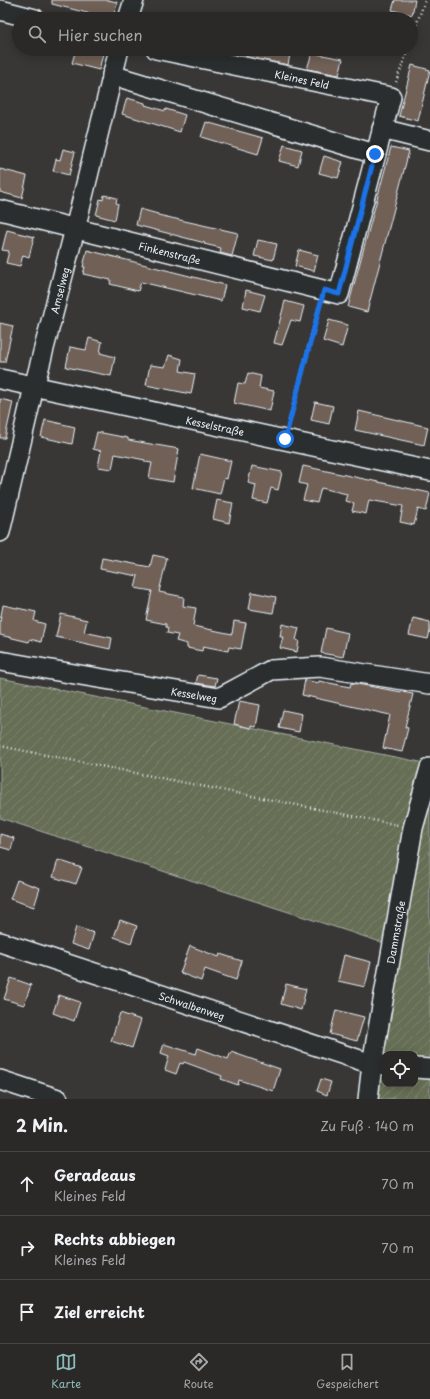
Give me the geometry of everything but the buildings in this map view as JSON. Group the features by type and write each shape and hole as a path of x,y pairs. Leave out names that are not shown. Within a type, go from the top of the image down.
{"street":[{"path":"130,12 134,0"},
{"path":"0,10 12,13"},
{"name":"Amselweg","path":"0,532 34,387 75,229 117,56"},
{"name":"Kleines Feld","path":"190,56 390,97"},
{"path":"112,75 375,154"},
{"path":"331,292 375,154 390,97"},
{"path":"382,129 430,141"},
{"name":"Finkenstraße","path":"0,210 331,292"},
{"name":"Kesselstraße","path":"0,379 430,471"},
{"name":"Kesselweg","path":"0,661 219,698 271,670 285,669 320,667 430,684"},
{"name":"Dammstraße","path":"368,1099 379,1065 413,828 430,768"},
{"name":"Schwalbenweg","path":"0,942 379,1065"},
{"path":"418,1068 430,1069"},
{"path":"0,1080 58,1099"}],"path":[{"path":"418,20 425,0"},
{"path":"390,97 405,56"},
{"path":"285,439 331,292"},
{"path":"0,746 413,828"}],"green space":[{"path":"0,678 430,764 430,1099 368,1099 396,947 0,818"}],"route":[{"path":"285,439 324,290 339,294 375,154"}]}
